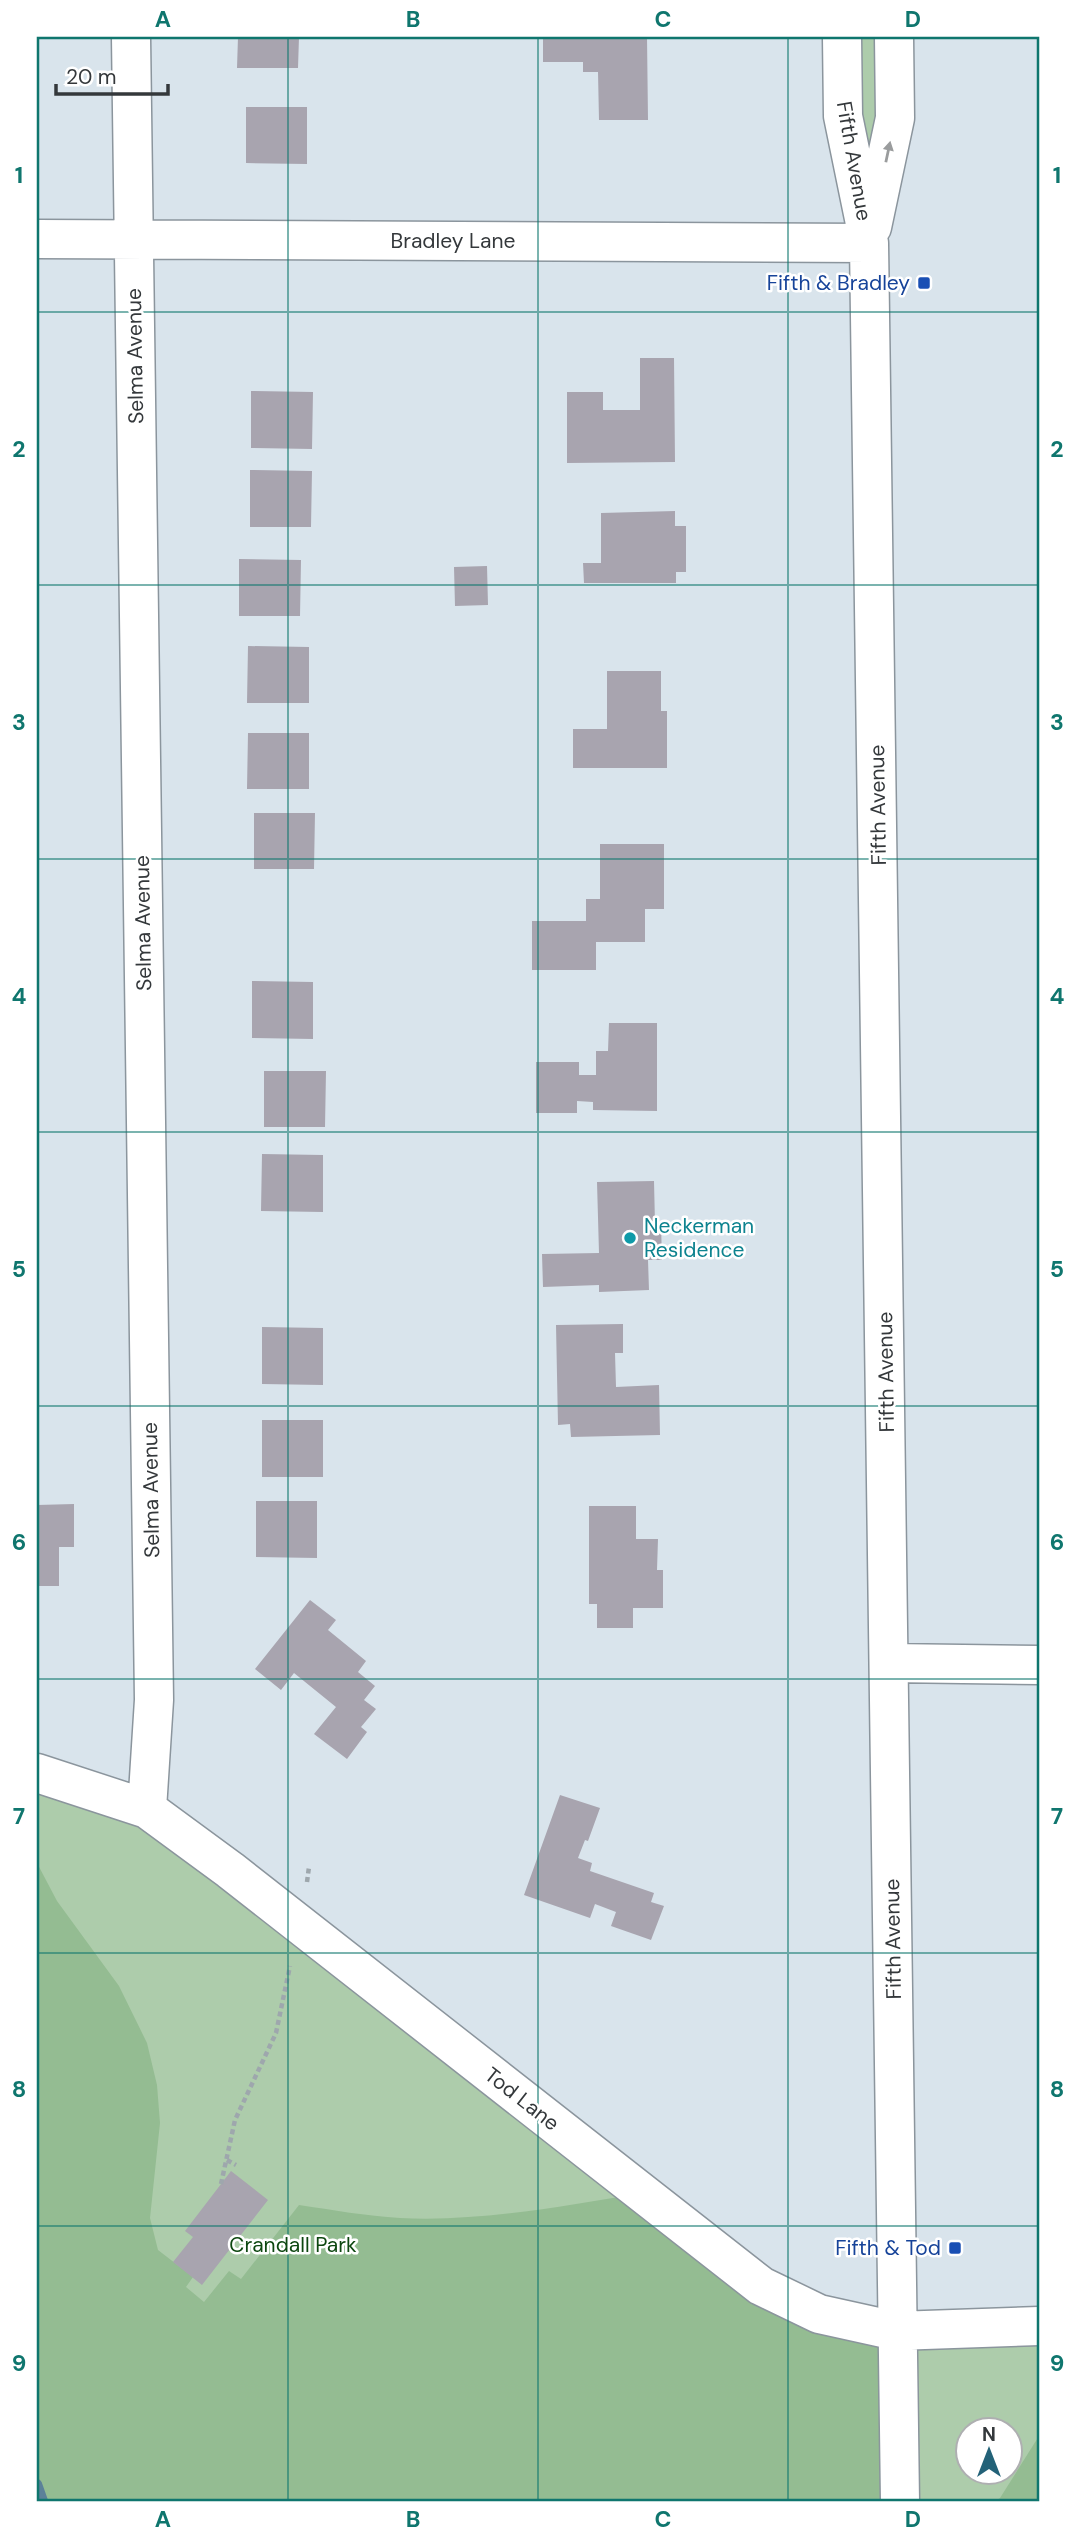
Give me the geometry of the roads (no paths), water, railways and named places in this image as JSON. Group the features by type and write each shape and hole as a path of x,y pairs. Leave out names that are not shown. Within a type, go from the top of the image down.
{"street":[{"name":"Selma Avenue","path":"131,37 154,1700 147,1809"},
{"name":"Fifth Avenue","path":"842,37 843,117 869,243 900,2501"},
{"name":"Fifth Avenue","path":"869,243 895,118 894,37"},
{"name":"Bradley Lane","path":"37,239 869,243"},
{"path":"890,1663 1039,1665"},
{"name":"Tod Lane","path":"37,1773 147,1809 299,1924 761,2286 819,2314 896,2331 1039,2326"}],"waterway":[{"path":"37,2484 43,2501"}],"place":[{"name":"Fifth & Bradley","path":"924,283"},
{"name":"Neckerman Residence","path":"630,1238"},
{"name":"Fifth & Tod","path":"955,2248"}],"park label":[{"name":"Crandall Park","path":"293,2245"}]}
